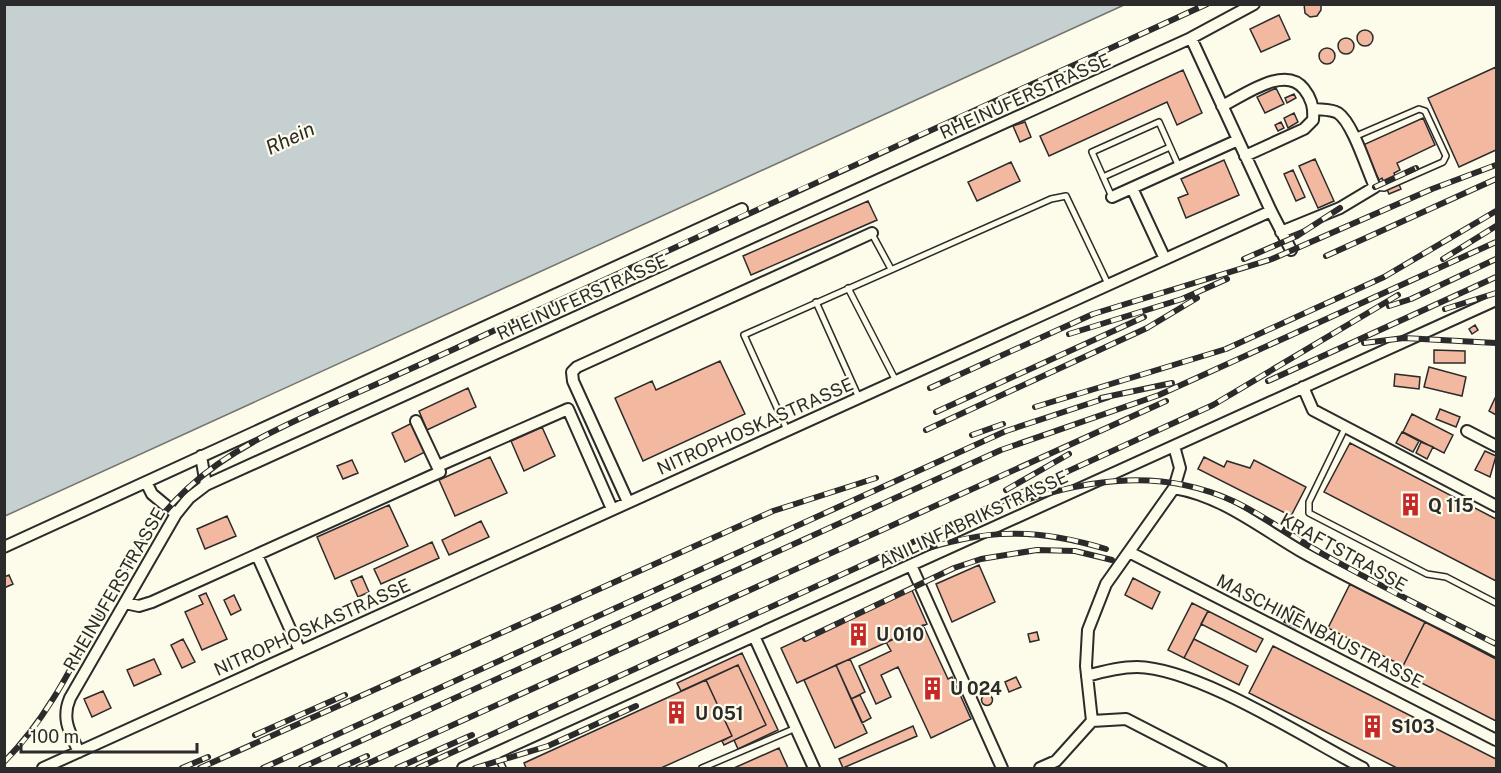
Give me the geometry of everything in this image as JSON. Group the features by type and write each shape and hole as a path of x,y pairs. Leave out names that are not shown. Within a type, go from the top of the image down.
{"street":[{"name":"RHEINUFERSTRASSE","path":"79,752 66,724 64,710 176,514 189,498 206,485 1191,38 1254,4"},
{"path":"1191,38 1291,250"},
{"path":"1222,105 1269,83 1290,80 1300,84 1310,96 1314,109 1313,120 1304,129 1245,156"},
{"path":"1281,232 1340,208 1375,187 1353,138 1339,114 1314,109"},
{"path":"1112,197 1238,140"},
{"path":"1132,188 1165,259"},
{"path":"4,547 742,209"},
{"name":"NITROPHOSKASTRASSE","path":"43,768 1271,211"},
{"path":"628,502 582,402 573,381 572,372 577,367 872,233"},
{"name":"ANILINFABRIKSTRASSE","path":"463,768 1497,300"},
{"path":"1303,387 1313,410 1497,506"},
{"path":"438,466 582,402"},
{"path":"568,409 612,509"},
{"path":"125,603 139,606 152,602 440,472 416,421"},
{"path":"1467,431 1497,446"},
{"path":"1092,721 1087,676 1088,630 1106,584 1174,489 1180,468 1174,446"},
{"path":"201,456 206,485"},
{"path":"146,482 152,494 176,514"},
{"name":"KRAFTSTRASSE","path":"1174,489 1206,497 1247,516 1303,552 1497,651"},
{"name":"MASCHINENBAUSTRASSE","path":"1129,552 1497,740"},
{"path":"257,555 300,651"},
{"path":"911,565 1002,768"},
{"path":"754,636 814,768"},
{"path":"1087,676 1108,670 1139,667 1188,677 1363,768"},
{"path":"1040,768 1056,761 1092,721 1126,719 1221,768"}],"lane":[{"path":"1353,138 1419,109 1425,111 1446,156 1443,162 1384,188 1375,187"},
{"path":"1112,197 1092,152 1102,147 1159,122 1179,167"},
{"path":"1103,177 1170,147"},
{"path":"787,430 744,334 1051,199 1066,196 1108,284"},
{"path":"872,233 891,269"},
{"path":"848,288 896,381"},
{"path":"816,303 859,398"},
{"path":"1345,428 1309,502 1309,513 1427,574 1446,577 1497,603"},
{"path":"702,768 796,728"},
{"path":"496,754 503,768"}],"water":[{"name":"Rhein","path":"5,4 1124,5 5,516"}],"building":[{"path":"1304,4 1321,4 1321,10 1317,16 1310,17 1305,13"},
{"path":"1279,15 1290,39 1261,52 1250,29"},
{"path":"1365,30 1371,32 1373,38 1371,44 1365,46 1359,44 1357,38 1359,32"},
{"path":"1346,38 1354,46 1346,54 1338,46"},
{"path":"1327,48 1333,50 1335,56 1333,62 1327,64 1321,62 1319,56 1321,50"},
{"path":"1496,67 1496,150 1459,167 1428,98"},
{"path":"1183,70 1202,113 1177,125 1167,102 1049,156 1040,136"},
{"path":"1276,88 1284,104 1265,113 1257,97"},
{"path":"1294,94 1296,98 1287,103 1285,98"},
{"path":"1294,113 1298,122 1288,128 1284,118"},
{"path":"1423,118 1435,145 1397,163 1400,170 1394,173 1401,189 1389,194 1382,178 1379,180 1363,145"},
{"path":"1025,122 1031,137 1020,142 1013,126"},
{"path":"1281,122 1284,128 1278,131 1275,125"},
{"path":"1315,159 1334,201 1318,208 1299,166"},
{"path":"1224,160 1239,195 1186,218 1178,198 1188,194 1181,179"},
{"path":"1011,162 1020,181 977,201 968,182"},
{"path":"1293,170 1305,197 1296,201 1284,174"},
{"path":"868,201 877,220 751,275 743,256"},
{"path":"1475,325 1478,330 1472,334 1469,329"},
{"path":"1434,350 1465,351 1465,363 1434,363"},
{"path":"720,361 745,414 643,461 615,398 652,381 656,390"},
{"path":"1429,367 1466,377 1462,396 1424,387"},
{"path":"1395,374 1420,377 1419,389 1394,386"},
{"path":"468,388 476,407 427,430 419,411"},
{"path":"1496,396 1496,415 1489,411"},
{"path":"1440,409 1460,417 1456,427 1436,419"},
{"path":"1412,414 1453,435 1444,453 1403,432"},
{"path":"412,423 425,452 405,462 392,433"},
{"path":"542,427 555,456 524,471 511,441"},
{"path":"1402,432 1419,441 1413,452 1396,443"},
{"path":"1421,442 1433,447 1427,459 1416,453"},
{"name":"Q 115","path":"1350,443 1496,519 1496,581 1324,492"},
{"path":"1485,451 1496,456 1490,477 1475,470"},
{"path":"490,457 507,493 455,516 439,480"},
{"path":"1204,457 1224,467 1227,461 1250,468 1254,460 1306,487 1291,516 1198,469"},
{"path":"352,460 358,473 343,479 337,466"},
{"path":"389,505 408,546 335,579 317,537"},
{"path":"227,516 236,536 205,549 197,529"},
{"path":"481,521 489,537 449,555 442,540"},
{"path":"432,542 439,558 381,584 374,569"},
{"path":"979,565 995,602 952,622 936,584"},
{"path":"9,575 13,584 4,588 4,577"},
{"path":"362,576 369,592 358,597 351,581"},
{"path":"1133,578 1160,592 1152,609 1125,595"},
{"path":"1350,584 1425,622 1403,666 1328,628"},
{"name":"U 010","path":"911,588 927,624 797,683 781,648"},
{"path":"206,593 227,639 202,650 185,612 203,604 199,596"},
{"path":"234,595 241,610 231,615 224,600"},
{"path":"1192,603 1208,611 1184,658 1168,650"},
{"path":"1293,606 1304,612 1296,628 1284,622"},
{"path":"1208,611 1263,639 1256,652 1201,624"},
{"path":"1425,622 1496,659 1496,721 1400,672"},
{"name":"U 024","path":"923,625 948,679 952,677 971,719 931,738 898,667 881,675 891,697 876,704 859,666 891,651 886,642"},
{"path":"1037,632 1039,640 1030,642 1028,634"},
{"path":"183,639 195,662 182,668 171,645"},
{"path":"1194,639 1248,666 1239,685 1184,658"},
{"name":"S103","path":"1273,646 1496,759 1496,768 1397,768 1249,693"},
{"path":"742,653 778,730 738,749 734,740 766,725 738,665 681,691 677,683"},
{"path":"154,659 161,674 134,686 127,670"},
{"path":"850,659 865,692 851,699 836,665"},
{"path":"738,665 766,725 724,745 722,741 732,736 706,680"},
{"path":"836,665 867,733 835,748 804,680"},
{"path":"1016,677 1021,687 1009,692 1005,682"},
{"name":"U 051","path":"706,680 732,736 661,768 526,768 524,763"},
{"path":"103,691 111,708 92,717 84,699"},
{"path":"987,694 993,700 987,706 981,700"},
{"path":"860,695 871,718 862,723 851,699"},
{"path":"913,726 917,736 843,768 839,759"},
{"path":"779,748 788,768 734,768"}],"railway":[{"path":"4,762 31,731 54,697 114,588 159,519 187,489 225,459 309,414 1207,4"},
{"path":"930,388 1093,314 1272,259 1432,189 1496,165"},
{"path":"1375,187 1416,168"},
{"path":"1326,256 1496,179"},
{"path":"1244,259 1297,236 1340,208"},
{"path":"1035,407 1226,349 1384,277 1496,211"},
{"path":"1443,259 1496,226"},
{"path":"301,768 1001,450 1159,395 1496,242"},
{"path":"1389,306 1411,299 1496,259"},
{"path":"1268,381 1496,277"},
{"path":"1069,334 1182,299 1227,279"},
{"path":"1445,309 1496,293"},
{"path":"418,768 1213,405 1398,295"},
{"path":"926,430 1147,328 1197,298"},
{"path":"936,412 1144,317"},
{"path":"1364,343 1404,338 1496,343"},
{"path":"1101,398 1172,383"},
{"path":"263,768 1006,431 1109,397"},
{"path":"358,768 1166,401"},
{"path":"972,435 1003,424"},
{"path":"1006,490 1069,454"},
{"path":"200,768 773,511 876,478"},
{"path":"1020,502 1073,487 1127,481 1180,484 1207,491 1245,507 1344,566 1496,644"},
{"path":"895,559 950,542 999,534 1050,536 1106,549"},
{"path":"805,639 954,568 981,559 1037,550 1075,551 1112,560"},
{"path":"255,735 345,695"},
{"path":"475,768 548,746 636,706"},
{"path":"397,768 472,735"},
{"path":"340,768 367,756"},
{"path":"182,768 208,757"}],"place":[{"name":"Q 115","path":"1410,505"},
{"name":"U 010","path":"858,634"},
{"name":"U 024","path":"932,688"},
{"name":"U 051","path":"677,713"},
{"name":"S103","path":"1373,726"}]}
